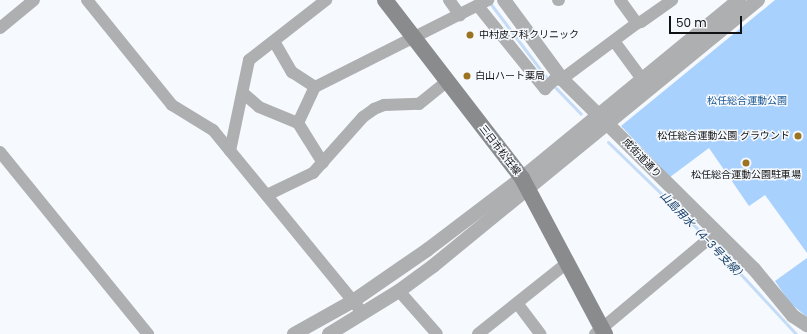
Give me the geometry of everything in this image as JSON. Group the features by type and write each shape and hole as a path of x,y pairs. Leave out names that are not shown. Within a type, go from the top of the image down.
{"main road":[{"name":"三日市松任線","path":"385,0 525,184 567,263 601,332"}],"street":[{"path":"0,28 34,0"},
{"path":"87,0 172,105 213,130 363,313"},
{"path":"230,151 249,60 275,43 326,0"},
{"path":"448,0 460,15"},
{"name":"成街道通り","path":"504,0 554,82 604,119 710,238 754,269 793,316 807,325"},
{"path":"620,0 637,23"},
{"path":"298,123 315,87 484,3 545,89 614,41 637,23 641,22 672,0"},
{"path":"604,119 642,79 739,0"},
{"path":"329,334 399,291 604,119 758,0"},
{"path":"614,41 642,79"},
{"path":"275,43 292,72 315,87"},
{"path":"267,195 313,173 364,117 374,109 384,105 419,104 447,81"},
{"path":"242,93 259,107 298,123 323,163"},
{"path":"0,152 148,334"},
{"path":"294,334 353,301 525,184"},
{"path":"601,332 710,238"},
{"path":"478,334 567,263"},
{"path":"399,291 437,334"},
{"path":"517,303 540,334"}],"green space":[{"name":"松任総合運動公園","path":"775,0 807,0 807,253 765,195 749,206 709,148 670,177 621,126"},
{"path":"807,258 807,317 790,303 775,281"}],"waterway":[{"name":"山島用水（4-3号支線）","path":"490,3 549,81"},
{"name":"山島用水（4-3号支線）","path":"553,85 581,114"},
{"name":"山島用水（4-3号支線）","path":"608,142 706,237"},
{"name":"山島用水（4-3号支線）","path":"710,241 796,334"}],"place":[{"name":"中村皮フ科クリニック","path":"470,35"},
{"name":"白山ハート薬局","path":"467,76"},
{"name":"松任総合運動公園 グラウンド","path":"798,136"},
{"name":"松任総合運動公園駐車場","path":"746,163"}]}
